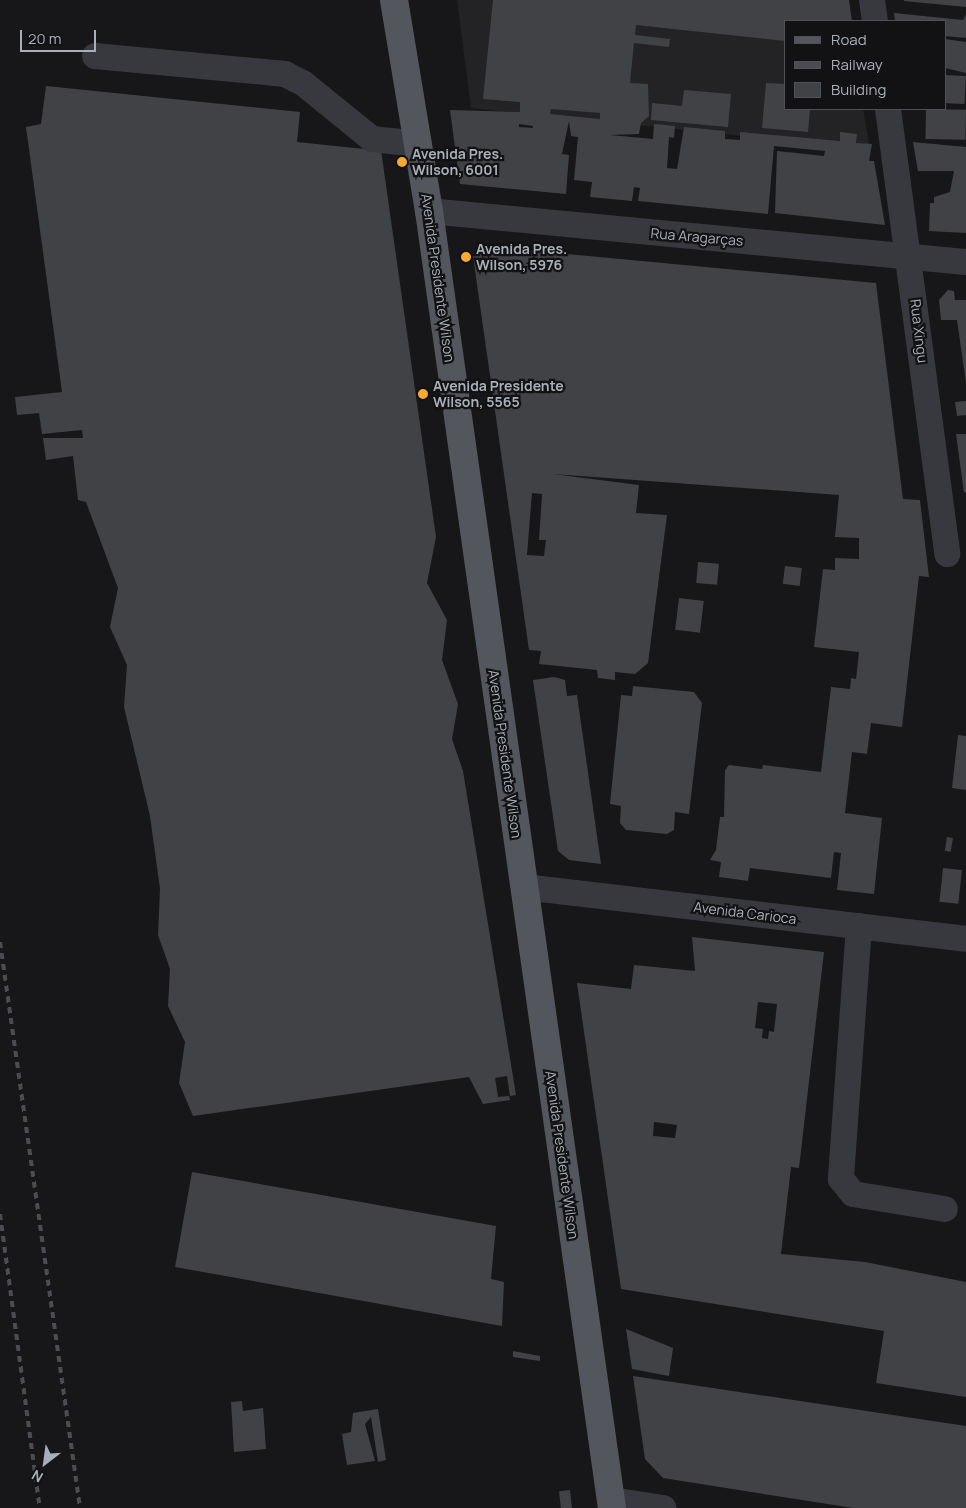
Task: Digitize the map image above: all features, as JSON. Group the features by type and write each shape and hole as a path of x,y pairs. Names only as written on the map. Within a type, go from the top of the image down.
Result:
{"main road":[{"name":"Avenida Presidente Wilson","path":"394,0 429,211 611,1504"}],"street":[{"path":"872,0 875,20"},
{"path":"95,56 285,74 303,84 372,139 419,144"},
{"name":"Rua Xingu","path":"888,110 947,554"},
{"name":"Rua Aragarças","path":"429,211 966,262"},
{"name":"Avenida Carioca","path":"524,887 966,939"},
{"path":"859,926 841,1179 853,1194 945,1209"},
{"path":"611,1504 663,1508"}],"shaded area":[{"path":"457,0 846,0 850,20 784,20 784,110 863,110 870,149 471,108"}],"building":[{"path":"493,0 849,0 852,20 784,20 784,41 636,25 635,35 670,39 669,47 634,43 630,83 648,84 649,116 641,123 639,134 610,135 653,139 654,124 675,126 674,138 669,137 667,168 677,169 684,127 725,131 725,139 740,140 740,132 840,141 840,132 857,134 856,143 872,144 869,161 874,161 885,225 775,213 777,151 824,156 825,151 774,146 768,214 638,201 640,188 634,187 632,201 590,197 592,182 574,180 578,137 571,136 569,121 562,154 569,155 566,194 460,184 450,110 520,112 520,102 483,99","holes":["551,109 600,113 600,119 550,114","519,124 533,126 533,128 519,127"]},
{"path":"966,0 966,7 904,1"},
{"path":"894,13 963,20 966,14 966,38 946,36 946,20 895,20"},
{"path":"946,39 966,42 966,73 946,68"},
{"path":"946,75 966,76 965,104 946,103"},
{"path":"766,83 784,84 784,110 810,110 808,132 762,128"},
{"path":"46,86 300,112 297,142 364,149 380,143 436,537 427,583 447,620 442,660 458,704 452,739 463,771 516,1095 510,1096 507,1076 495,1078 498,1097 509,1096 510,1100 483,1104 469,1077 193,1116 179,1083 185,1042 168,1006 170,969 158,935 160,889 150,816 124,707 127,665 110,627 118,588 86,502 78,500 73,456 46,460 43,438 83,438 82,430 42,434 39,413 17,415 15,397 62,392 26,127 41,124"},
{"path":"684,90 731,94 728,127 651,120 652,103 682,106"},
{"path":"926,110 966,110 965,140 925,139"},
{"path":"913,142 966,147 966,233 929,231 930,203 934,203 934,197 950,192 954,171 918,171"},
{"path":"482,246 876,283 903,499 920,500 929,577 919,576 902,727 871,723 867,754 852,752 845,813 882,818 874,894 837,890 841,853 834,852 831,878 750,868 748,881 719,877 721,862 710,860 716,850 720,817 724,817 725,770 729,765 762,769 763,765 821,772 831,687 850,689 851,678 856,679 859,652 814,647 823,569 835,570 835,558 859,559 859,538 835,537 839,495 553,474 639,485 636,513 667,515 648,663 635,674 615,672 615,680 598,678 597,670 539,664 541,651 529,650 473,256","holes":["532,493 542,494 539,540 546,540 544,556 527,555"]},
{"path":"948,290 954,291 955,300 966,300 966,383 957,320 941,320 939,300"},
{"path":"966,401 966,415 957,416 955,402"},
{"path":"956,434 966,434 966,492 964,493"},
{"path":"698,562 719,564 717,585 696,583"},
{"path":"785,566 802,568 800,586 783,584"},
{"path":"679,598 704,601 700,633 675,630"},
{"path":"554,677 565,680 567,696 577,695 601,864 569,860 558,851 533,680"},
{"path":"633,686 694,692 702,703 689,814 675,812 674,830 667,834 626,830 620,823 621,806 610,804 621,695 632,696"},
{"path":"958,735 966,736 966,790 952,788"},
{"path":"947,837 953,838 951,852 945,851"},
{"path":"943,868 962,870 958,904 939,902"},
{"path":"692,937 824,952 799,1168 791,1167 781,1254 865,1262 966,1282 966,1397 876,1383 884,1331 621,1289 577,983 631,989 634,965 695,971","holes":["758,1002 777,1004 774,1032 769,1031 768,1039 762,1038 763,1029 755,1028","654,1122 677,1125 675,1138 653,1136"]},
{"path":"192,1172 496,1226 491,1279 504,1282 502,1326 175,1267"},
{"path":"626,1329 673,1348 669,1376 632,1369"},
{"path":"513,1351 540,1356 540,1361 513,1357"},
{"path":"633,1376 966,1426 966,1508 853,1508 663,1478 645,1459"},
{"path":"242,1401 243,1411 263,1408 266,1449 234,1452 231,1402"},
{"path":"378,1409 386,1460 378,1462 371,1417 365,1424 375,1461 347,1465 342,1434 351,1432 353,1413"},
{"path":"570,1490 572,1508 561,1508 559,1491"}],"railway":[{"path":"0,942 80,1508"},
{"path":"0,1214 40,1508"}],"place":[{"name":"Avenida Pres. Wilson, 6001","path":"402,162"},
{"name":"Avenida Pres. Wilson, 5976","path":"466,257"},
{"name":"Avenida Presidente Wilson, 5565","path":"423,394"}]}
